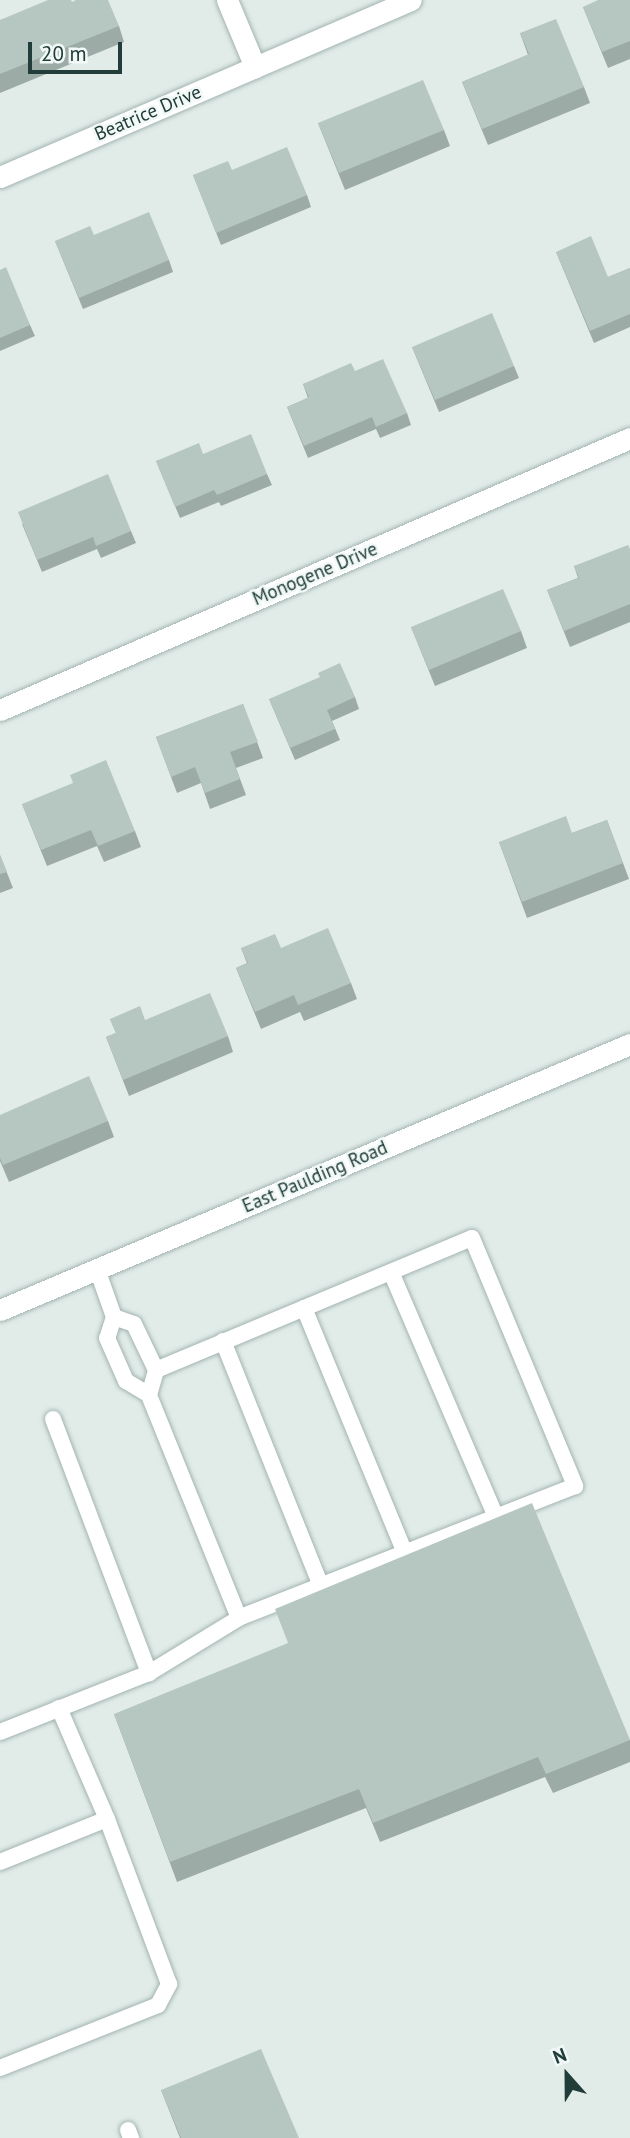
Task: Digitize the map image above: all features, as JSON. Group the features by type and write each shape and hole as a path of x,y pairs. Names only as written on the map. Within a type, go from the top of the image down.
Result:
{"street":[{"path":"227,0 255,67"},
{"name":"Beatrice Drive","path":"0,177 411,0"},
{"name":"Monogene Drive","path":"0,710 630,438"},
{"name":"East Paulding Road","path":"0,1310 630,1044"}],"lane":[{"path":"0,1732 149,1673 239,1618 575,1486 472,1238 156,1370"},
{"path":"97,1269 114,1317 107,1338 126,1381 149,1395 239,1618"},
{"path":"391,1272 496,1517"},
{"path":"304,1308 405,1553"},
{"path":"114,1317 134,1324 156,1370 149,1395"},
{"path":"223,1341 321,1586"},
{"path":"52,1419 149,1673"},
{"path":"0,2068 158,2005 169,1984 107,1819 59,1708"},
{"path":"0,1863 107,1819"}],"building":[{"path":"48,0 108,0 119,26 0,74 0,20"},
{"path":"598,0 630,0 630,41 602,52 583,7"},
{"path":"556,19 584,87 482,129 462,82 529,54 520,33"},
{"path":"423,80 444,130 339,173 318,123"},
{"path":"287,147 307,195 216,233 193,175 228,161 232,170"},
{"path":"149,212 169,260 79,298 55,241 90,226 94,235"},
{"path":"591,236 608,277 630,268 630,314 590,331 556,252"},
{"path":"6,267 30,325 0,338 0,270"},
{"path":"492,313 514,366 435,400 412,347"},
{"path":"383,359 407,413 376,427 372,417 304,446 287,407 309,397 303,384 351,363 355,371"},
{"path":"251,434 267,474 217,495 214,490 175,507 156,461 199,443 203,454"},
{"path":"108,474 131,531 96,546 93,537 37,560 18,512"},
{"path":"628,545 630,604 564,631 547,590 579,578 574,566"},
{"path":"503,589 521,631 429,670 411,627"},
{"path":"340,663 355,697 327,710 335,729 290,748 269,699 320,677 318,673"},
{"path":"243,704 258,742 230,752 240,779 205,793 195,767 171,777 156,737"},
{"path":"106,760 135,831 98,846 91,830 41,850 22,804 73,783 70,775"},
{"path":"566,816 572,833 607,820 623,863 522,902 499,842"},
{"path":"0,855 7,872 0,874"},
{"path":"328,928 351,983 298,1005 294,995 255,1012 236,968 248,963 241,948 275,934 281,948"},
{"path":"210,993 228,1036 123,1080 106,1037 116,1033 110,1019 140,1006 145,1020"},
{"path":"89,1076 108,1121 3,1165 0,1158 0,1115"},
{"path":"532,1503 630,1740 546,1774 538,1757 373,1823 359,1789 170,1862 114,1714 288,1643 275,1609"},
{"path":"261,2049 299,2138 181,2138 161,2090"}]}
